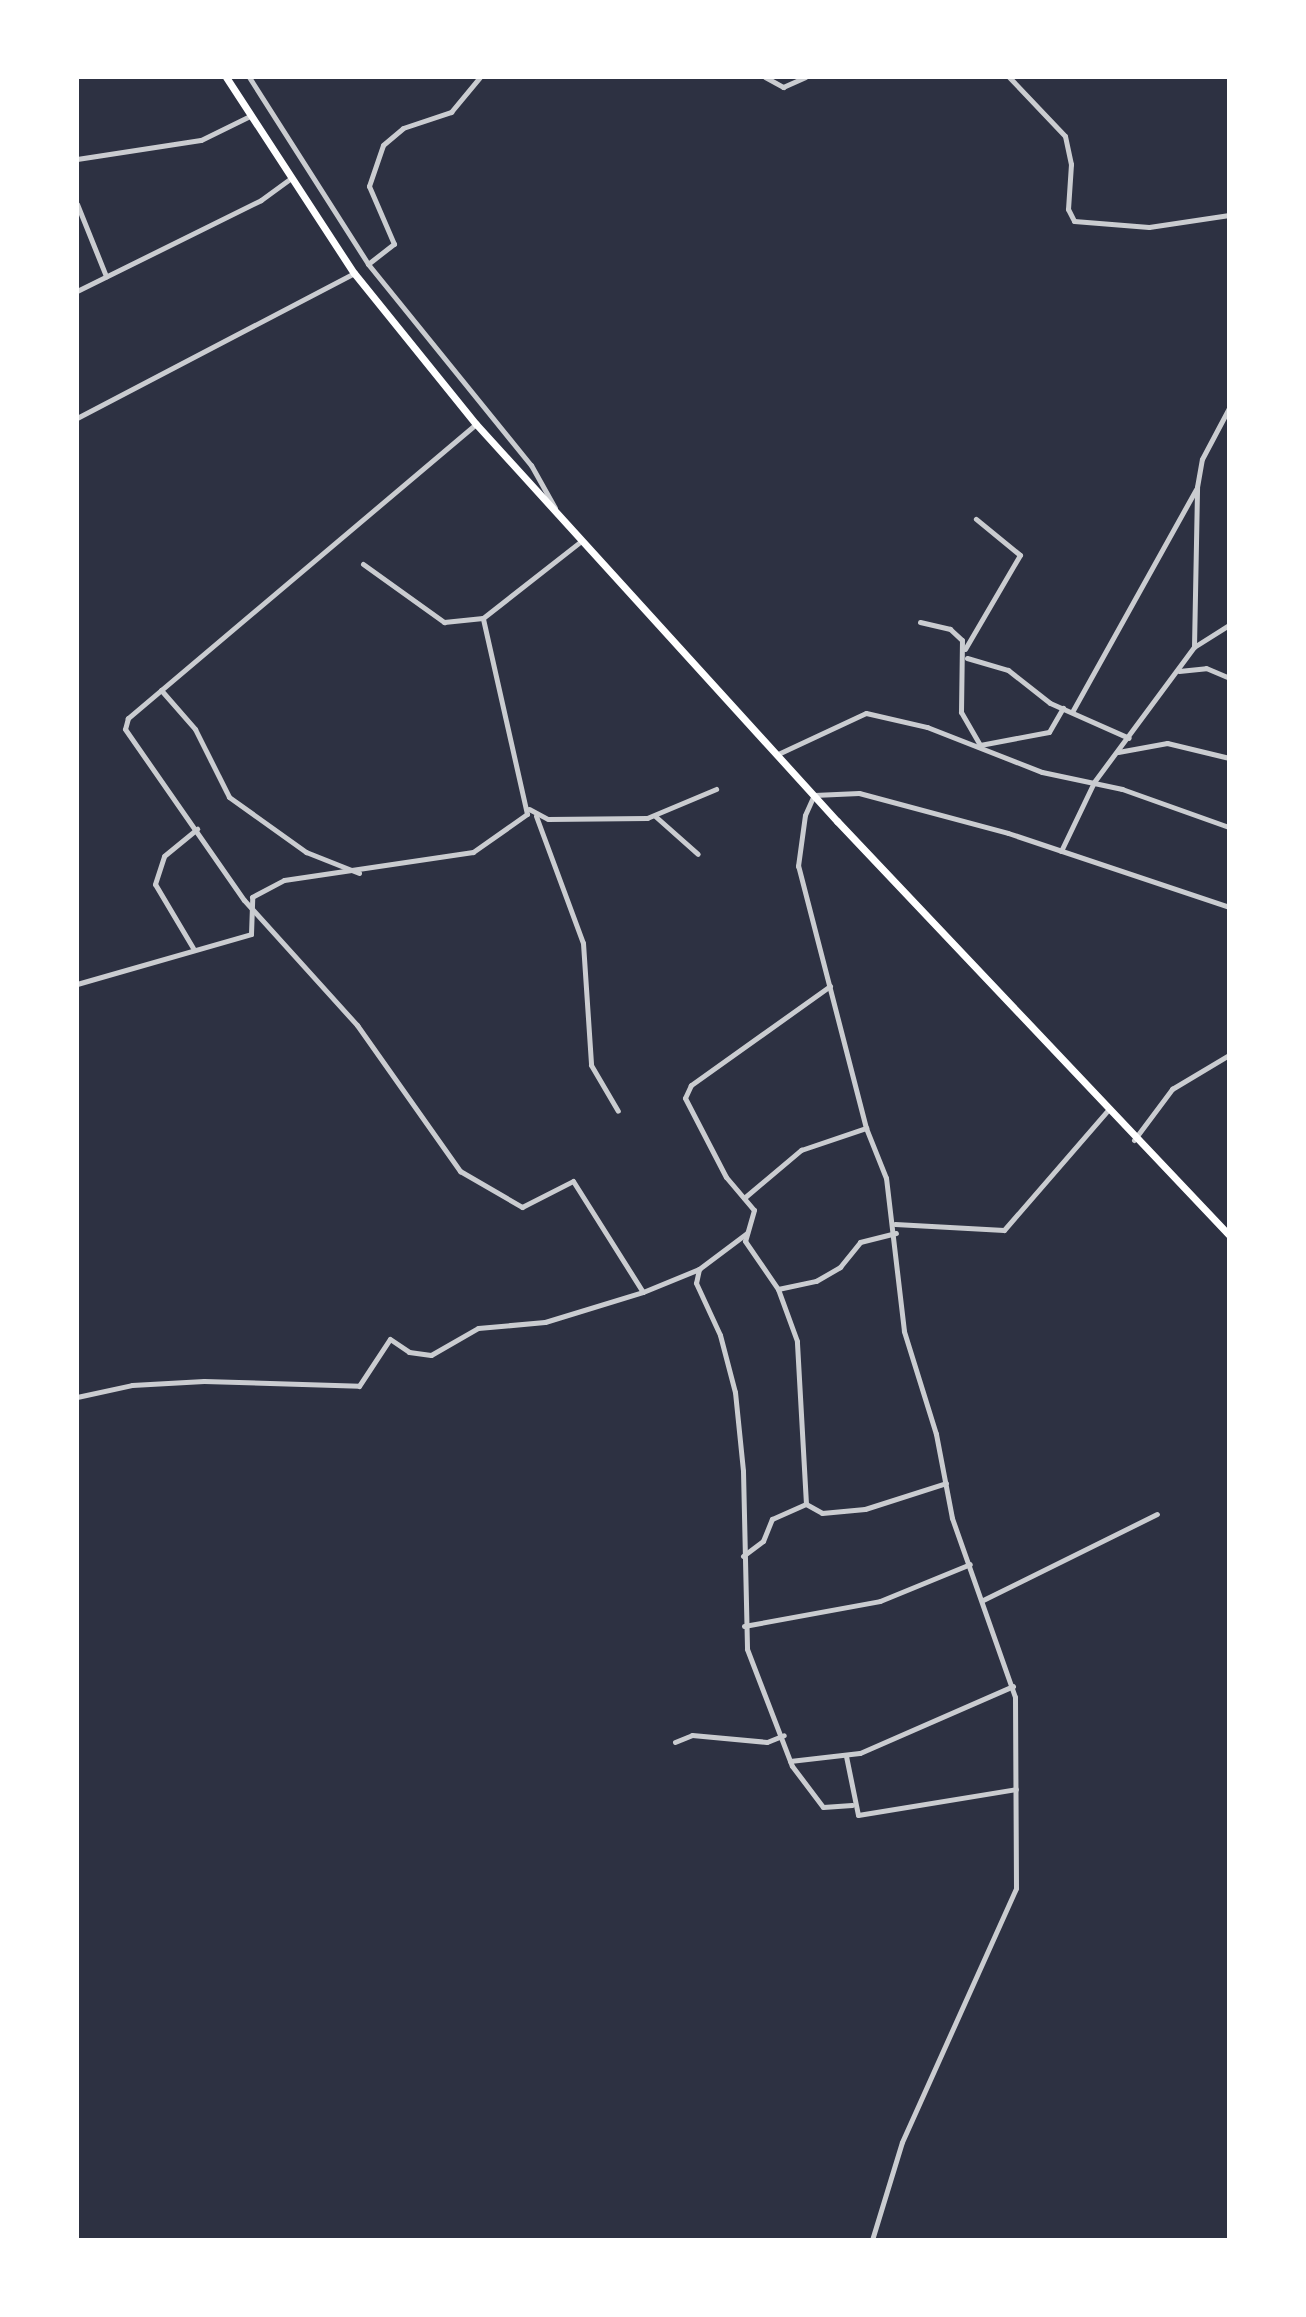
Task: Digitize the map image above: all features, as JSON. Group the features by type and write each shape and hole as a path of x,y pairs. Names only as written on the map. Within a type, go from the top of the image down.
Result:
{"main road":[{"path":"226,77 354,273 476,424 555,508 580,542 1134,1140 1229,1235"}],"street":[{"path":"249,77 368,264 531,464 555,508"},
{"path":"368,264 394,244 370,194 383,145 403,128 451,112 480,77"},
{"path":"765,77 783,87 805,77"},
{"path":"1009,77 1065,136 1068,209 1074,221 1149,227 1229,215"},
{"path":"77,159 201,140 250,116"},
{"path":"77,291 261,200 290,178"},
{"path":"77,204 106,276"},
{"path":"77,418 354,273"},
{"path":"1194,647 1197,487 1202,459 1229,408"},
{"path":"476,424 128,718 125,729 251,908 357,1025 460,1171 522,1207 573,1181 643,1292"},
{"path":"1072,712 1197,487"},
{"path":"965,649 1020,555 976,519"},
{"path":"363,564 444,622 483,618 580,542"},
{"path":"483,618 500,714 529,809 536,816 583,943 591,1065 618,1111"},
{"path":"920,622 950,629 965,649 967,658 961,712 980,745"},
{"path":"1061,851 1094,782 1180,671 1194,647 1229,625"},
{"path":"967,658 1008,670 1063,708 1129,738"},
{"path":"1180,671 1206,668 1229,678"},
{"path":"161,690 195,729 229,797 306,852 359,873"},
{"path":"980,745 1049,732 1063,708"},
{"path":"778,754 856,713 980,745 1042,772 1094,782 1229,827"},
{"path":"1118,752 1167,743 1229,758"},
{"path":"536,816 655,816 716,789"},
{"path":"872,2240 902,2142 1016,1888 1013,1686 970,1564 904,1331 897,1233 883,1167 866,1128 798,866 799,836 814,795 859,793 1061,851 1229,907"},
{"path":"77,984 144,970 193,948 253,932 251,908 254,894 284,880 359,873 473,852 529,809"},
{"path":"655,816 698,854"},
{"path":"193,948 155,884 164,856 197,829"},
{"path":"806,1504 797,1341 778,1289 748,1250 747,1233 754,1210 726,1177 686,1092 830,986"},
{"path":"1134,1140 1172,1089 1229,1055"},
{"path":"895,1224 1004,1230 1108,1110"},
{"path":"744,1198 801,1150 866,1128"},
{"path":"1229,1142 1229,1151"},
{"path":"77,1396 132,1385 204,1381 359,1386 390,1339 409,1352 430,1355 478,1328 545,1322 643,1292 699,1269 747,1233"},
{"path":"778,1289 816,1281 840,1267 860,1242 897,1233"},
{"path":"699,1269 697,1289 723,1344 735,1392 744,1626 751,1660 784,1735 790,1761 823,1807 852,1805"},
{"path":"806,1504 822,1513 865,1509 946,1483"},
{"path":"743,1556 763,1541 772,1519 806,1504"},
{"path":"983,1600 1157,1514"},
{"path":"744,1626 880,1601 970,1564"},
{"path":"790,1761 846,1756 1013,1686"},
{"path":"675,1742 692,1735 767,1742 784,1735"},
{"path":"846,1756 852,1805 858,1815 1016,1788"}]}
